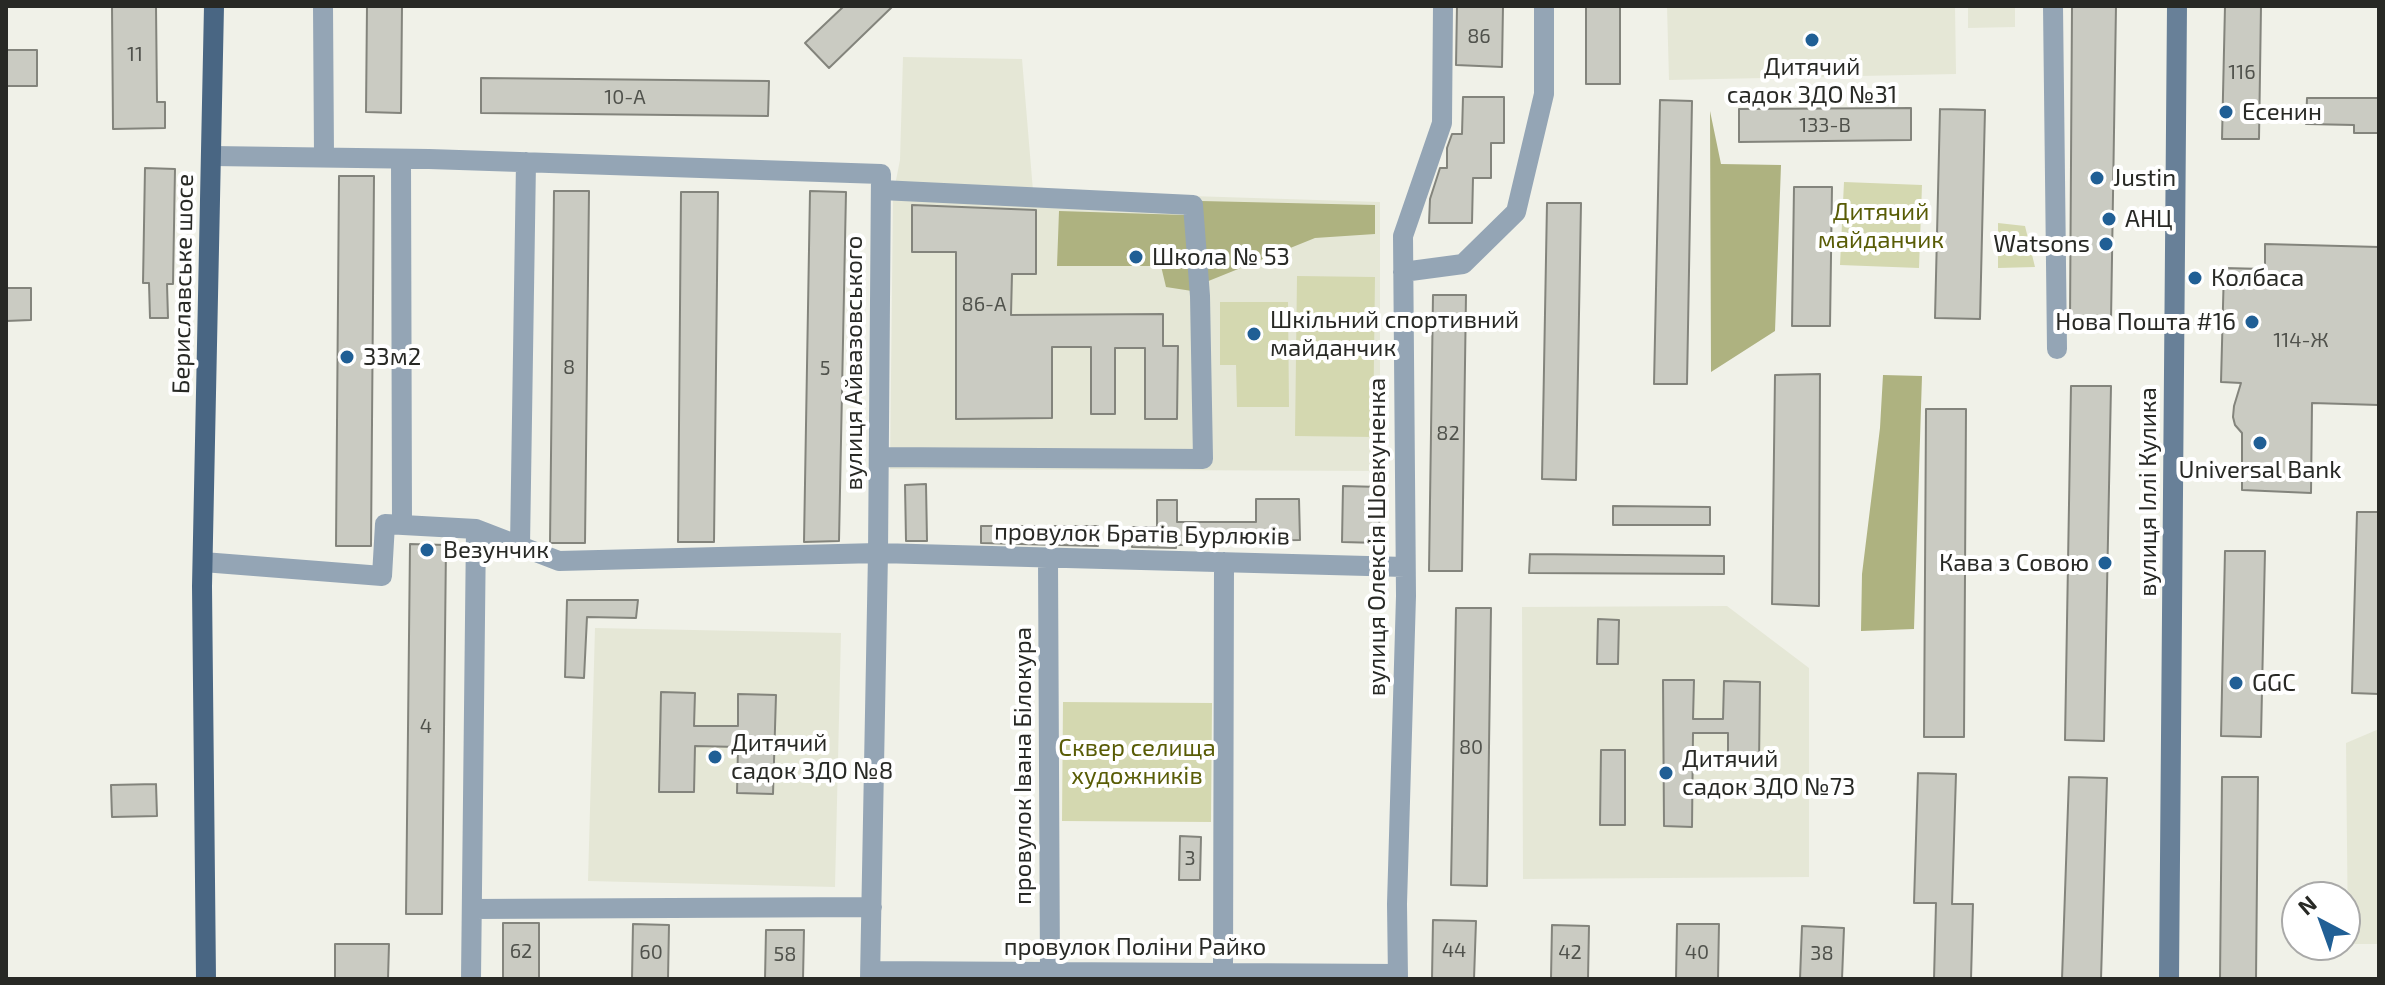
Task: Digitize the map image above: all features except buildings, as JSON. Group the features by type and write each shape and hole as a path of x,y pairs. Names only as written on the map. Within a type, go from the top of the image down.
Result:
{"main road":[{"name":"Бериславське шосе","path":"206,979 203,562 214,6"}],"street":[{"path":"323,6 324,156"},
{"name":"вулиця Олексія Шовкуненка","path":"1398,977 1405,567 1403,236 1442,123 1443,6"},
{"path":"1403,272 1463,264 1516,212 1544,94 1544,6"},
{"path":"2053,6 2057,349"},
{"name":"вулиця Іллі Кулика","path":"2169,979 2177,6"},
{"path":"212,156 526,162 881,182 1193,205 1200,296 1203,459 880,457"},
{"path":"401,159 402,525"},
{"path":"520,546 526,162"},
{"name":"вулиця Айвазовського","path":"870,975 880,457 881,182"},
{"path":"203,562 382,576 385,524 476,529 559,561 878,553"},
{"path":"471,979 476,529"},
{"name":"провулок Братів Бурлюків","path":"878,553 1405,567"},
{"name":"провулок Івана Білокура","path":"1048,559 1050,974"},
{"path":"1223,974 1224,562"},
{"path":"472,909 872,907"},
{"name":"провулок Поліни Райко","path":"870,975 1398,977"}],"shaded area":[{"name":"Дитячий садок ЗДО №31","path":"1667,6 1955,6 1956,74 1669,80"},
{"path":"1968,6 2015,6 2015,27 1968,28"},
{"name":"Школа № 53","path":"903,57 1022,59 1033,191 1380,202 1380,471 890,469 893,195 900,160"},
{"name":"Дитячий садок ЗДО №73","path":"1727,606 1809,668 1809,877 1523,879 1522,607"},
{"name":"Дитячий садок ЗДО №8","path":"595,628 841,633 835,887 588,881"},
{"path":"2379,729 2379,944 2361,944 2361,881 2347,881 2346,743"}],"green space":[{"path":"1710,111 1721,164 1781,165 1775,331 1711,372"},
{"name":"Дитячий майданчик","path":"1844,182 1922,185 1919,268 1840,265"},
{"path":"1201,201 1375,205 1375,234 1315,238 1206,282"},
{"path":"1059,211 1185,215 1192,291 1166,287 1161,266 1057,266"},
{"path":"1998,223 2025,226 2035,267 1998,268"},
{"path":"1297,276 1375,277 1373,437 1295,436"},
{"name":"Шкільний спортивний майданчик","path":"1220,302 1288,302 1289,407 1237,407 1236,365 1220,365"},
{"path":"1883,375 1922,376 1914,629 1861,631 1862,574 1880,428"},
{"name":"Сквер селища художників","path":"1063,702 1212,703 1211,822 1062,821"}],"place":[{"name":"Дитячий садок ЗДО №31","path":"1812,40"},
{"name":"Есенин","path":"2226,112"},
{"name":"Justin","path":"2097,178"},
{"name":"АНЦ","path":"2109,219"},
{"name":"Watsons","path":"2106,244"},
{"name":"Школа № 53","path":"1136,257"},
{"name":"Колбаса","path":"2195,278"},
{"name":"Нова Пошта #16","path":"2252,322"},
{"name":"Шкільний спортивний майданчик","path":"1254,334"},
{"name":"33м2","path":"347,357"},
{"name":"Universal Bank","path":"2260,443"},
{"name":"Везунчик","path":"427,550"},
{"name":"Кава з Совою","path":"2105,563"},
{"name":"GGC","path":"2236,683"},
{"name":"Дитячий садок ЗДО №8","path":"715,757"},
{"name":"Дитячий садок ЗДО №73","path":"1666,773"}]}
